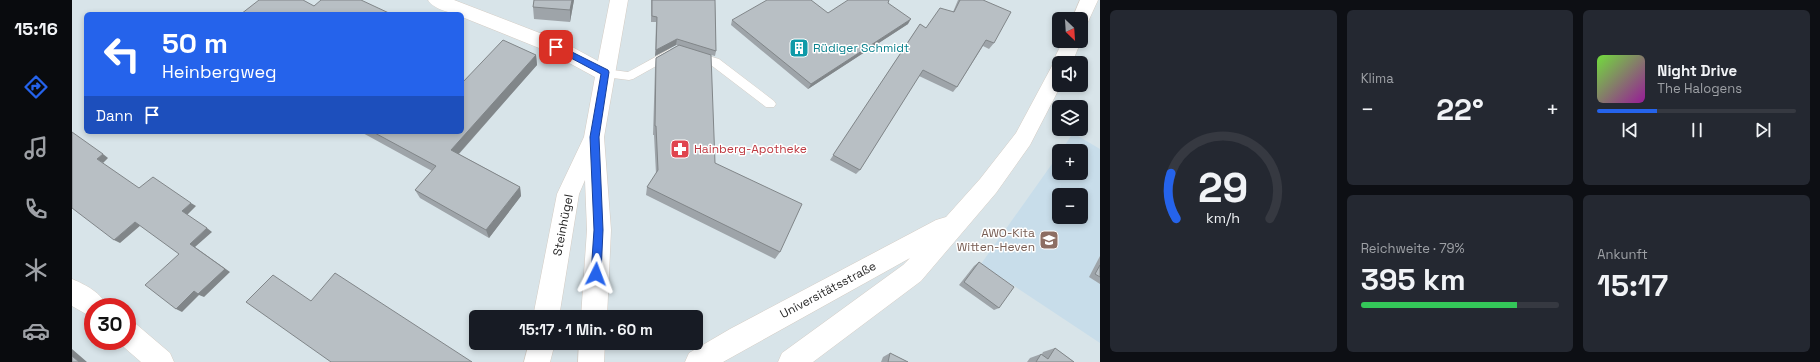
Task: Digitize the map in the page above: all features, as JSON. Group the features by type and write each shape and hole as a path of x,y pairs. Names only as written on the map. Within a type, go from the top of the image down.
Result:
{"street":[{"path":"437,0 556,47 605,72"},
{"name":"Steinhügel","path":"594,310 598,230 594,137 605,72 620,0"},
{"path":"1084,12 1090,0"},
{"name":"Universitätsstraße","path":"791,362 912,273 988,186 1023,139 1052,83"},
{"name":"Steinhügel","path":"547,310 568,194 594,137"},
{"name":"Universitätsstraße","path":"698,362 739,338 959,219"},
{"path":"72,291 84,300"},
{"path":"136,341 161,362"},
{"path":"537,362 540,350"},
{"path":"591,362 592,350"}],"lane":[{"path":"605,72 629,76 676,50 715,62 770,104"}],"shaded area":[{"name":"AWO-Kita Witten-Heven","path":"1071,136 1078,136 1100,149 1100,343 981,264 1052,164 1052,180 1088,180 1088,144 1066,144"}],"building":[{"path":"259,0 303,0 314,6 321,0 361,0 387,12 244,12"},
{"path":"534,0 572,0 570,10 533,7"},
{"path":"652,0 715,0 716,51 677,39 656,50 657,17 652,16"},
{"path":"767,0 811,0 828,13 848,0 889,0 888,3 911,19 811,84 732,20"},
{"path":"960,0 983,0 1011,12 994,43 986,40 957,87 923,70 860,170 833,155 920,24 926,28 940,8 954,12"},
{"path":"503,40 536,55 451,150 520,187 486,230 415,190 436,166 377,134 464,134 464,81"},
{"path":"679,45 711,55 715,163 802,204 780,252 647,187 658,170 655,126 656,58"},
{"path":"72,132 103,154 97,159 139,188 153,177 191,203 182,211 207,228 190,244 225,269 198,294 194,291 176,309 145,285 179,254 135,222 114,240 72,208"},
{"path":"979,262 1014,287 999,308 964,282"},
{"path":"1100,265 1100,277 1095,274"},
{"path":"335,273 472,362 331,362 246,302 273,275 311,301"},
{"path":"1055,348 1074,362 1036,362 1041,354 1048,359"},
{"path":"890,353 908,362 888,362"},
{"path":"72,356 79,362 72,362"}],"place":[{"name":"Rüdiger Schmidt","path":"799,48"},
{"name":"Hainberg-Apotheke","path":"680,149"},
{"name":"AWO-Kita Witten-Heven","path":"1049,240"}],"route":[{"path":"556,47 605,72 594,137 598,230 596,274"}]}
